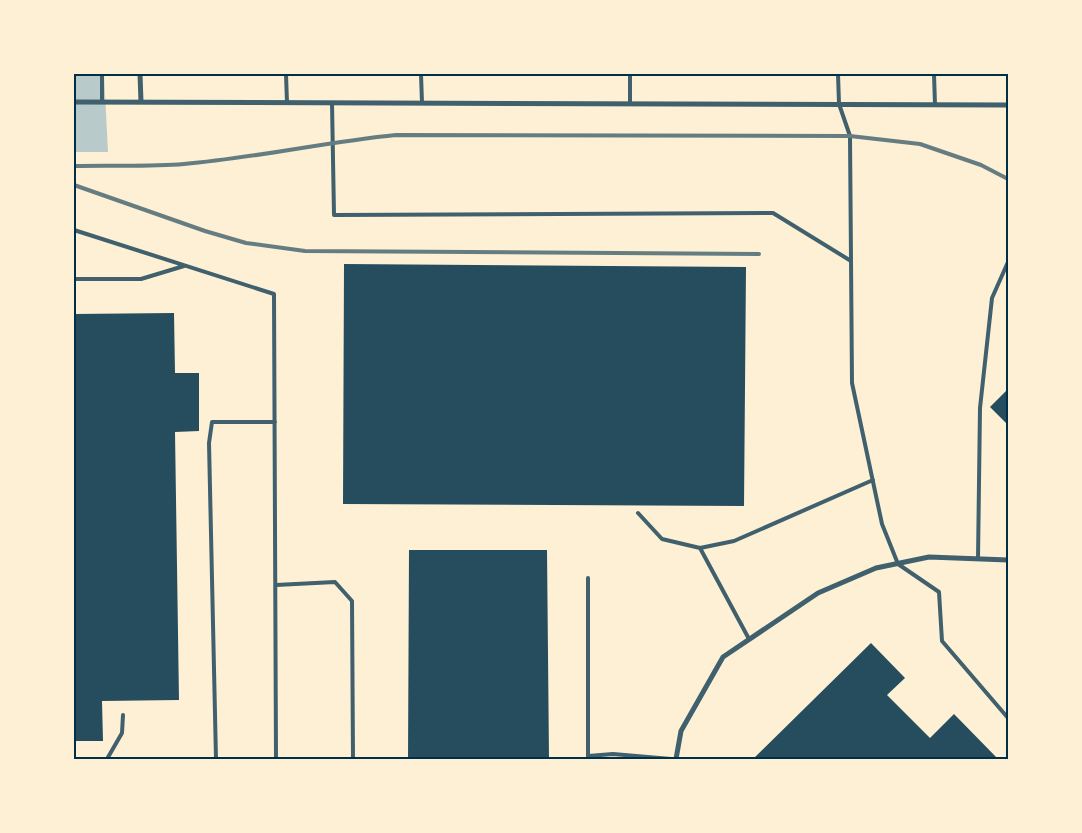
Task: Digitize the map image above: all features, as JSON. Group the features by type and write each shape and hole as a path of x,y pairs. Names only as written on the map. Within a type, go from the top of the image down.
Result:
{"street":[{"path":"140,74 141,102"},
{"path":"74,102 1008,105"},
{"path":"676,759 680,731 723,657 818,593 876,568 928,557 1008,560"}],"lane":[{"path":"102,74 102,102"},
{"path":"286,74 286,103"},
{"path":"421,74 422,103"},
{"path":"630,74 630,104"},
{"path":"838,74 839,104 850,136 852,383 882,524 898,564 939,592 942,641 1008,718"},
{"path":"934,74 935,104"},
{"path":"332,103 334,215 772,213 851,261"},
{"path":"74,230 274,294 276,759"},
{"path":"978,559 980,408 992,298 1008,262"},
{"path":"74,279 141,279 184,266"},
{"path":"216,759 209,444 212,422 275,422"},
{"path":"638,513 662,539 700,548 734,541 873,480"},
{"path":"700,548 749,639"},
{"path":"588,578 588,758 613,754 671,759"},
{"path":"276,585 335,582 352,601 353,759"},
{"path":"107,759 122,733 123,715"}],"shaded area":[{"path":"74,74 104,74 108,152 74,152"}],"building":[{"path":"344,264 746,267 744,506 343,504"},
{"path":"174,313 175,373 199,373 199,431 175,432 179,700 102,701 103,741 74,741 74,314"},
{"path":"1008,389 1008,425 990,407"},
{"path":"409,550 547,550 549,759 408,759"},
{"path":"871,643 905,678 887,695 930,738 954,714 998,759 753,759"}],"railway":[{"path":"74,166 184,164 396,135 850,136 920,144 981,165 1008,179"},
{"path":"74,185 205,231 246,243 305,251 759,254"}]}
